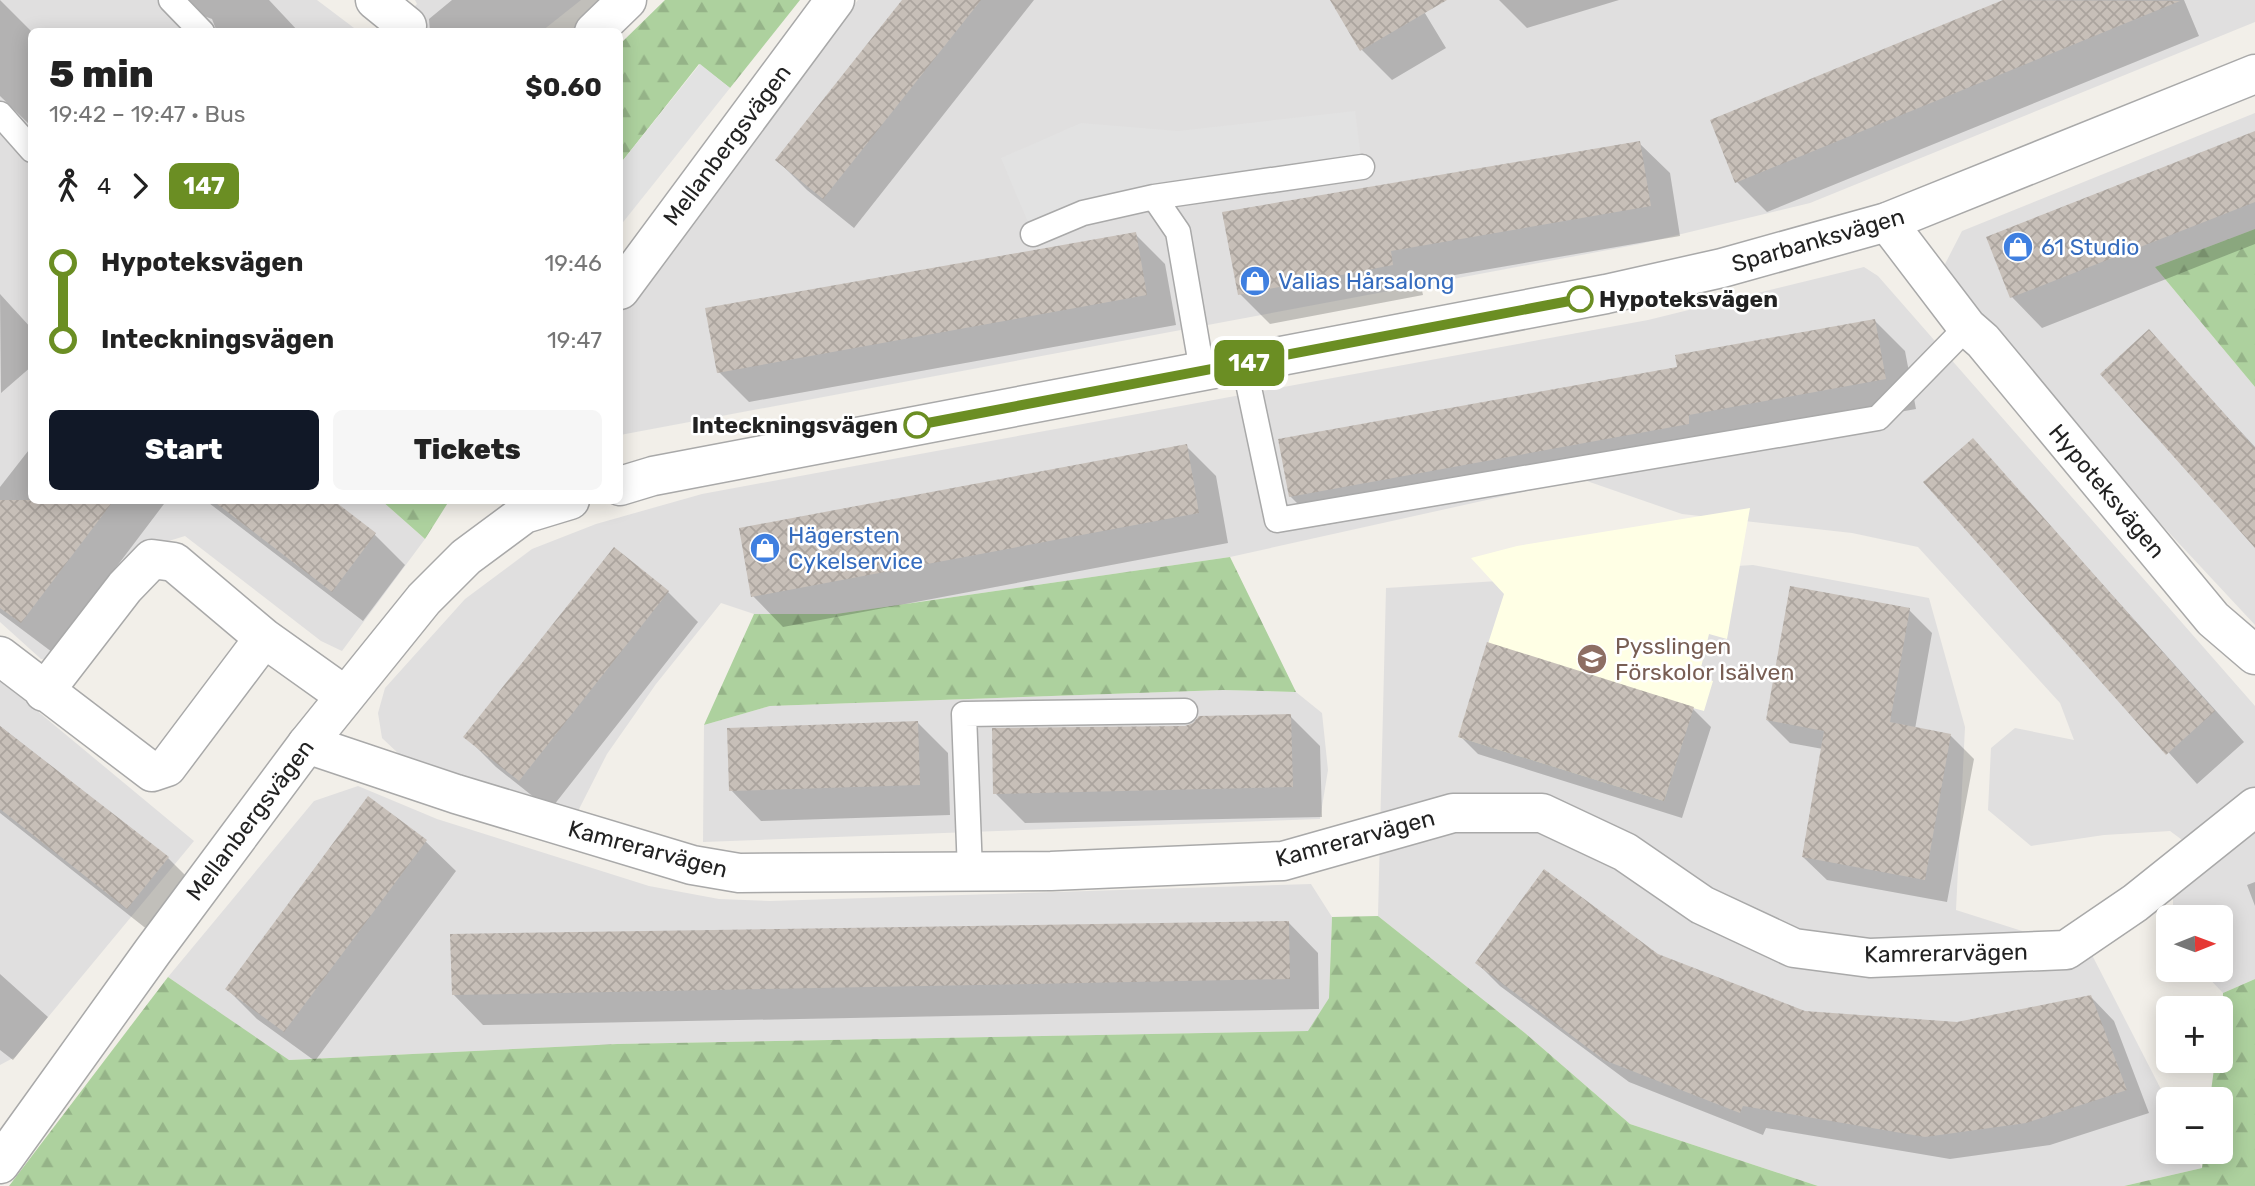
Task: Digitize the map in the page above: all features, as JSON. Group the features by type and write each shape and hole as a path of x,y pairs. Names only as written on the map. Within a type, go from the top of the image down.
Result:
{"street":[{"path":"375,0 407,26"},
{"path":"598,28 627,0"},
{"name":"Mellanbergsvägen","path":"623,286 835,0"},
{"name":"Sparbanksvägen","path":"623,485 653,476 1244,364 1722,268 1887,222 2255,74"},
{"name":"Hypoteksvägen","path":"1887,222 1966,327 1983,341 2213,619 2255,655"},
{"path":"526,507 545,504"},
{"name":"Mellanbergsvägen","path":"0,1164 153,951 344,695 424,599 466,557 526,507"},
{"path":"44,692 125,587 152,559 174,562 264,638 344,695"},
{"path":"0,656 152,772 167,767 264,638"},
{"name":"Kamrerarvägen","path":"307,744 456,794 692,865 739,873 970,872 1283,861 1453,813 1542,813 1625,852 1702,905 1794,948 1870,958 2066,950 2135,903 2255,807"}],"lane":[{"path":"171,0 198,28"},
{"path":"0,114 28,146"},
{"path":"1033,234 1083,213 1154,197 1362,167"},
{"path":"1154,197 1178,232 1202,371"},
{"path":"1244,364 1277,520 1878,418 1966,327"},
{"path":"970,872 964,714 1185,711"}],"shaded area":[{"path":"0,0 317,0 354,28 28,28 28,504 385,504 425,539 342,651 321,641 185,536 146,548 66,662 41,659 0,622"},
{"path":"415,0 581,0 546,28 393,28 417,4"},
{"path":"858,0 2255,0 2255,22 1810,203 1640,244 623,434 623,286"},
{"path":"700,64 730,88 623,222 623,160"},
{"path":"1355,111 1362,167 1033,234 1001,158 1081,123 1178,131"},
{"path":"2255,113 2255,229 2155,267 2255,387 2255,625 1955,303 1944,266 1962,231"},
{"path":"1864,267 1878,276 2255,706 2255,979 2223,993 2212,982 2233,982 2233,905 2173,905 2173,898 2212,862 2170,831 2104,835 2031,846 1988,810 1991,748 2015,728 2074,740 2060,703 1918,547 1852,533 1682,514 1581,479 1230,557 836,614 754,614 721,603 656,684 607,754 576,815 400,755 382,738 378,713 385,688 465,599 532,549 596,524 702,494 1648,320"},
{"name":"Pysslingen Förskolor Isälven","path":"1750,508 1727,639 1709,634 1699,676 1713,681 1704,711 1693,708 1664,801 1458,737 1504,594 1471,558 1517,546"},
{"path":"1753,565 1929,598 1965,727 1956,910 2091,953 2160,1087 2156,1087 2156,1164 2200,1164 2202,1168 2124,1186 1818,1186 1630,1124 1525,1033 1378,916 1386,588"},
{"path":"0,680 194,841 15,1057 0,1065"},
{"path":"1223,690 1296,692 1322,713 1328,770 1320,819 703,842 704,725 770,706"},
{"path":"358,786 437,819 649,886 719,899 770,901 1311,884 1332,917 1329,998 1309,1031 617,1044 288,1060 168,977 314,801"}],"green space":[{"path":"665,0 800,0 730,88 699,64 623,160 623,41"},
{"path":"2255,229 2255,387 2155,267"},
{"path":"385,504 447,504 425,539"},
{"path":"1230,557 1296,692 1223,690 770,706 704,725 754,614 836,614"},
{"path":"1378,916 1525,1033 1630,1124 1818,1186 9,1186 168,977 289,1060 617,1044 1308,1031 1329,998 1332,917"},
{"path":"2255,979 2255,1186 2124,1186 2202,1168 2202,1164 2233,1164 2233,1087 2212,1087 2213,1073 2233,1073 2233,996 2223,996 2223,993"}],"building":[{"path":"902,0 981,0 823,199 775,160"},
{"path":"1330,0 1447,0 1360,51"},
{"path":"2003,0 2180,1 1735,183 1710,120"},
{"path":"2255,131 2255,202 2010,298 1986,237"},
{"path":"1640,141 1651,206 1391,251 1393,265 1238,295 1222,212"},
{"path":"1136,232 1147,295 717,373 705,308"},
{"path":"1875,319 1886,379 1689,415 1689,424 1289,497 1278,439 1677,367 1675,355"},
{"path":"2149,329 2255,448 2255,548 2100,374"},
{"path":"1973,438 2215,711 2166,755 1923,482"},
{"path":"1187,444 1199,513 751,597 739,528"},
{"path":"0,500 28,500 28,504 111,504 21,623 0,608"},
{"path":"217,504 338,504 376,533 332,592"},
{"path":"614,547 669,591 519,781 463,737"},
{"path":"1790,586 1910,608 1890,722 1951,734 1925,880 1802,857 1824,731 1766,720"},
{"path":"1487,642 1694,707 1664,801 1458,737"},
{"path":"1291,714 1293,787 993,794 992,728 1185,726 1193,723 1199,716"},
{"path":"918,721 920,785 729,791 727,728"},
{"path":"0,726 169,857 127,909 0,809"},
{"path":"368,796 427,840 284,1032 225,989"},
{"path":"1544,869 1658,954 1805,1011 1957,1022 2091,995 2127,1090 2026,1123 1925,1137 1743,1106 1740,1113 1604,1060 1475,963"},
{"path":"1289,921 1290,979 452,995 450,934"}],"bus line":[{"name":"147","path":"917,425 1580,299"}],"place":[{"name":"61 Studio","path":"2018,247"},
{"name":"Valias Hårsalong","path":"1255,281"},
{"name":"Hypoteksvägen","path":"1580,299"},
{"name":"Inteckningsvägen","path":"917,425"},
{"name":"Hägersten Cykelservice","path":"765,548"},
{"name":"Pysslingen Förskolor Isälven","path":"1592,659"}]}
